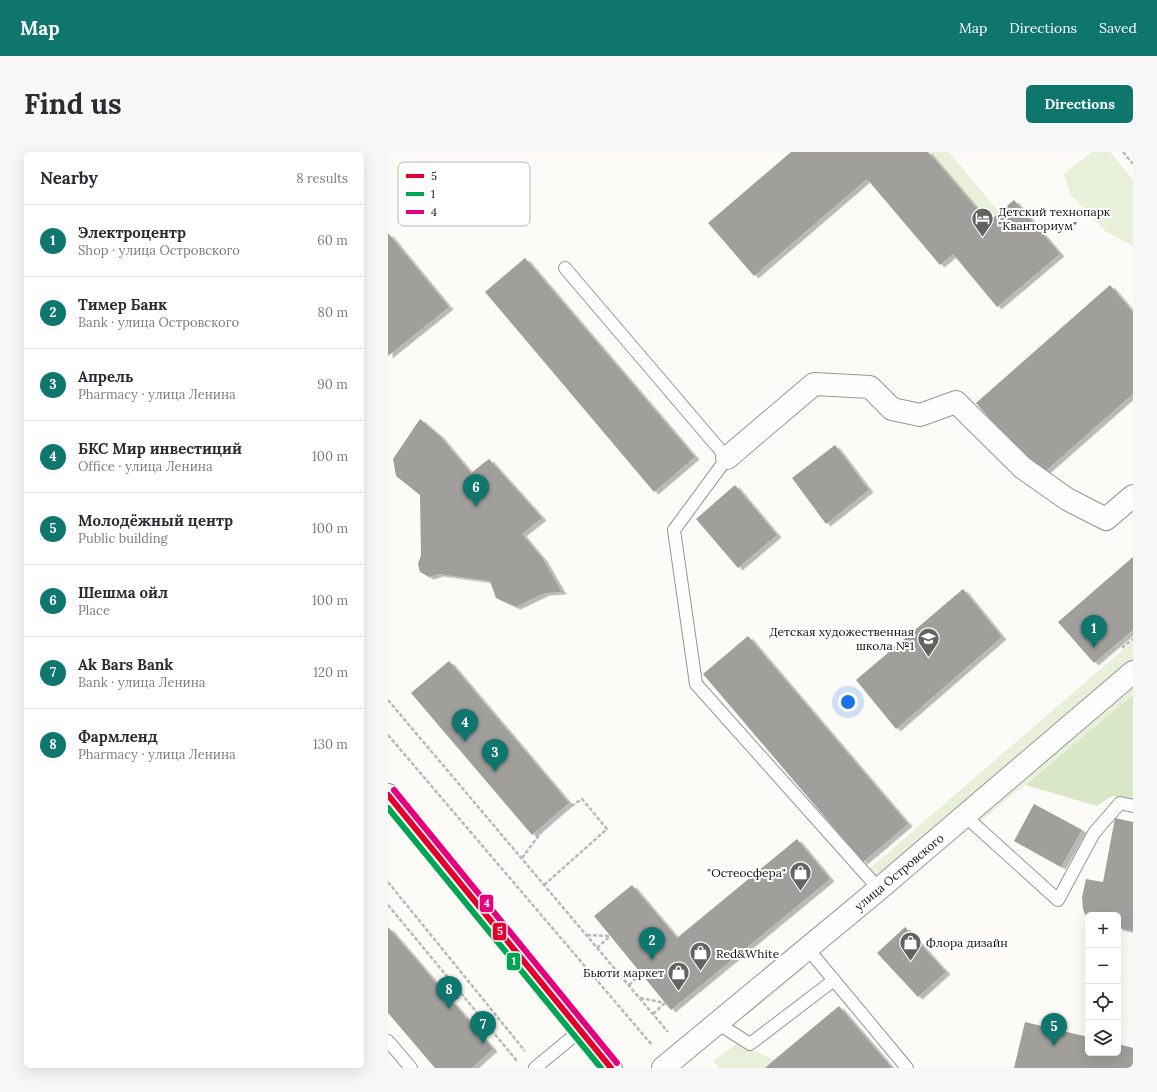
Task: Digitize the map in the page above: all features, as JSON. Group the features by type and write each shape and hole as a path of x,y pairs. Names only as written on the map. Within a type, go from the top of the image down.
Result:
{"main road":[{"path":"388,795 611,1068"}],"street":[{"path":"727,458 814,384 870,387 892,409 920,415 956,402 1023,468 1067,500 1106,519 1133,496"},
{"name":"улица Островского","path":"666,1066 808,949 1133,672"}],"lane":[{"path":"565,268 727,458 674,530 696,684 879,889"},
{"path":"965,816 1058,900 1094,833 1120,803 1133,806"},
{"path":"808,949 907,1068"},
{"path":"717,1023 750,1044 834,980"},
{"path":"536,1067 581,1030"},
{"path":"388,1041 411,1068"}],"path":[{"path":"1123,152 1133,164"},
{"path":"388,700 640,998 672,1038"},
{"path":"388,735 666,1066"},
{"path":"522,858 550,820 582,799 607,830 544,885"},
{"path":"388,882 536,1067"},
{"path":"388,905 518,1062"},
{"path":"586,935 610,936 597,948"},
{"path":"616,970 642,974 629,985"},
{"path":"640,998 666,1003 653,1014"}],"green space":[{"path":"928,152 949,152 999,212 988,222"},
{"path":"1092,152 1110,152 1133,180 1133,246 1105,231 1071,195 1064,174"},
{"path":"1133,641 1133,662 877,880 869,869"},
{"path":"1133,678 1133,695 975,826 965,816"},
{"path":"1133,695 1133,799 1112,796 1097,806 1025,785"},
{"path":"799,962 805,968 746,1016 741,1010"},
{"path":"738,1043 774,1060 765,1068 719,1068 713,1061"}],"building":[{"name":"Детский технопарк \"Кванториум\"","path":"791,152 928,152 988,222 1014,200 1060,254 997,307 953,254 940,265 867,179 754,276 708,223"},
{"path":"388,233 449,307 388,356"},
{"path":"525,258 695,457 654,492 485,292"},
{"path":"1110,285 1133,312 1133,394 1040,476 976,403"},
{"path":"420,419 440,436 471,473 489,459 542,518 522,534 543,559 562,592 545,593 516,607 496,598 490,581 439,574 429,577 420,572 418,564 421,555 420,495 396,476 393,459"},
{"path":"835,445 869,490 826,524 792,478"},
{"path":"735,485 777,535 738,568 696,519"},
{"path":"1133,557 1133,630 1094,663 1058,622"},
{"name":"Детская художественная школа №1","path":"963,589 1002,637 896,729 856,680"},
{"path":"748,636 908,824 863,862 703,674"},
{"path":"449,661 569,803 532,835 411,693"},
{"path":"1034,804 1082,830 1061,867 1014,841"},
{"path":"1115,818 1133,822 1133,931 1121,929 1121,912 1085,912 1085,914 1082,897 1086,879 1103,882"},
{"path":"797,839 830,879 671,1010 594,916 632,885 677,938"},
{"path":"388,927 493,1049 472,1068 435,1068 388,1013"},
{"path":"905,927 946,972 918,997 877,953"},
{"path":"839,1006 892,1068 765,1068 774,1060"},
{"path":"1025,1022 1085,1036 1085,1056 1121,1056 1121,1045 1133,1048 1133,1068 1014,1068"}],"transit line":[{"name":"4","path":"394,790 617,1063"},
{"name":"5","path":"388,795 611,1068"},
{"name":"1","path":"388,808 601,1068"}],"place":[{"name":"Детский технопарк \"Кванториум\"","path":"982,238"},
{"name":"Шешма ойл","path":"476,507"},
{"name":"Электроцентр","path":"1094,648"},
{"name":"Детская художественная школа №1","path":"929,658"},
{"name":"БКС Мир инвестиций","path":"465,742"},
{"name":"Апрель","path":"495,772"},
{"name":"\"Остеосфера\"","path":"801,892"},
{"name":"Тимер Банк","path":"652,960"},
{"name":"Флора дизайн","path":"911,962"},
{"name":"Red&White","path":"701,972"},
{"name":"Бьюти маркет","path":"679,992"},
{"name":"Фармленд","path":"449,1009"},
{"name":"Ak Bars Bank","path":"483,1044"},
{"name":"Молодёжный центр","path":"1054,1046"}]}
